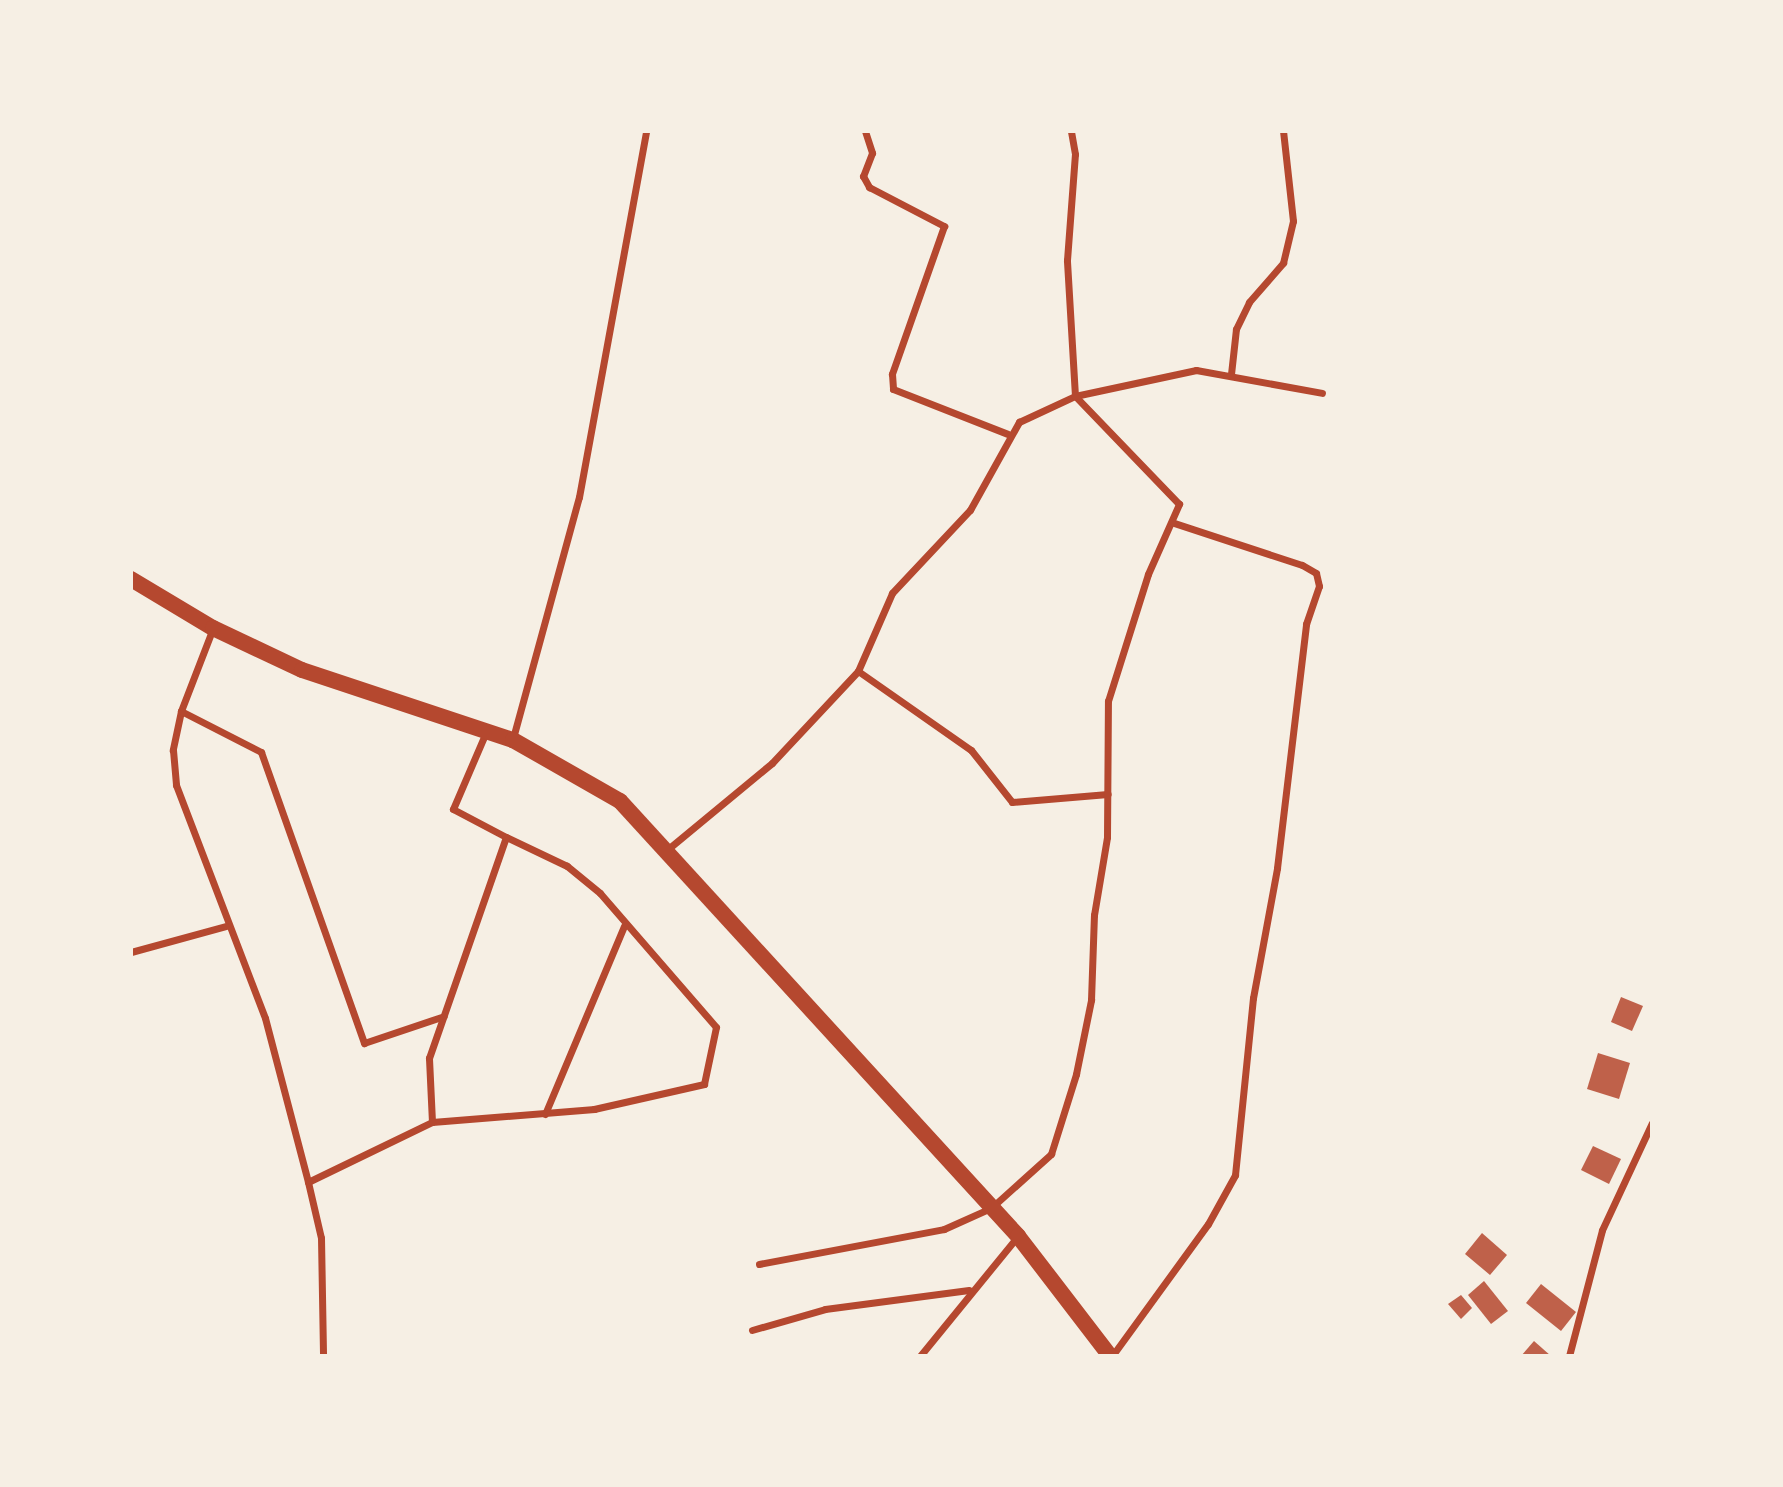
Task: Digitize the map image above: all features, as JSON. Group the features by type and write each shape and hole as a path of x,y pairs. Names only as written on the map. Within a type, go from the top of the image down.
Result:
{"main road":[{"path":"131,579 213,628 302,670 513,740 588,778 668,849 1018,1236 1111,1356"}],"street":[{"path":"513,740 579,497 646,131"},
{"path":"865,131 872,153 863,176 869,187 944,226 892,374 893,389 1009,434"},
{"path":"759,1264 944,1229 992,1208 1051,1154 1076,1074 1091,1000 1108,794 1108,702 1148,574 1174,523 1179,504 1166,487 1076,396 1067,272 1071,131"},
{"path":"1231,374 1236,329 1249,302 1283,263 1293,221 1283,131"},
{"path":"668,849 772,763 859,671 892,593 970,510 1009,434 1018,422 1076,396 1196,370 1231,374 1322,393"},
{"path":"1111,1356 1208,1224 1235,1175 1253,998 1277,868 1306,624 1319,586 1315,573 1301,565 1174,523"},
{"path":"213,628 181,711 173,750 176,785 226,926 265,1018 309,1182 321,1238 323,1356"},
{"path":"859,671 971,750 1012,802 1108,794"},
{"path":"181,711 261,752 364,1043 444,1016"},
{"path":"309,1182 432,1122 545,1114 704,1083 716,1027 624,926 600,893 567,866 453,810 487,731"},
{"path":"432,1122 429,1058 506,837"},
{"path":"131,952 226,926"},
{"path":"545,1114 624,926"},
{"path":"1569,1356 1602,1230 1652,1123"},
{"path":"920,1356 969,1290 1018,1236"},
{"path":"752,1330 825,1309 969,1290"}],"building":[{"path":"1621,997 1643,1006 1632,1031 1611,1022"},
{"path":"1598,1053 1630,1063 1619,1099 1587,1089"},
{"path":"1593,1146 1621,1159 1609,1184 1581,1170"},
{"path":"1482,1233 1507,1255 1490,1275 1465,1254"},
{"path":"1484,1281 1508,1311 1491,1324 1468,1295"},
{"path":"1541,1284 1576,1312 1561,1331 1526,1303"},
{"path":"1461,1295 1472,1308 1461,1319 1448,1304"},
{"path":"1534,1341 1551,1356 1521,1356"}]}
